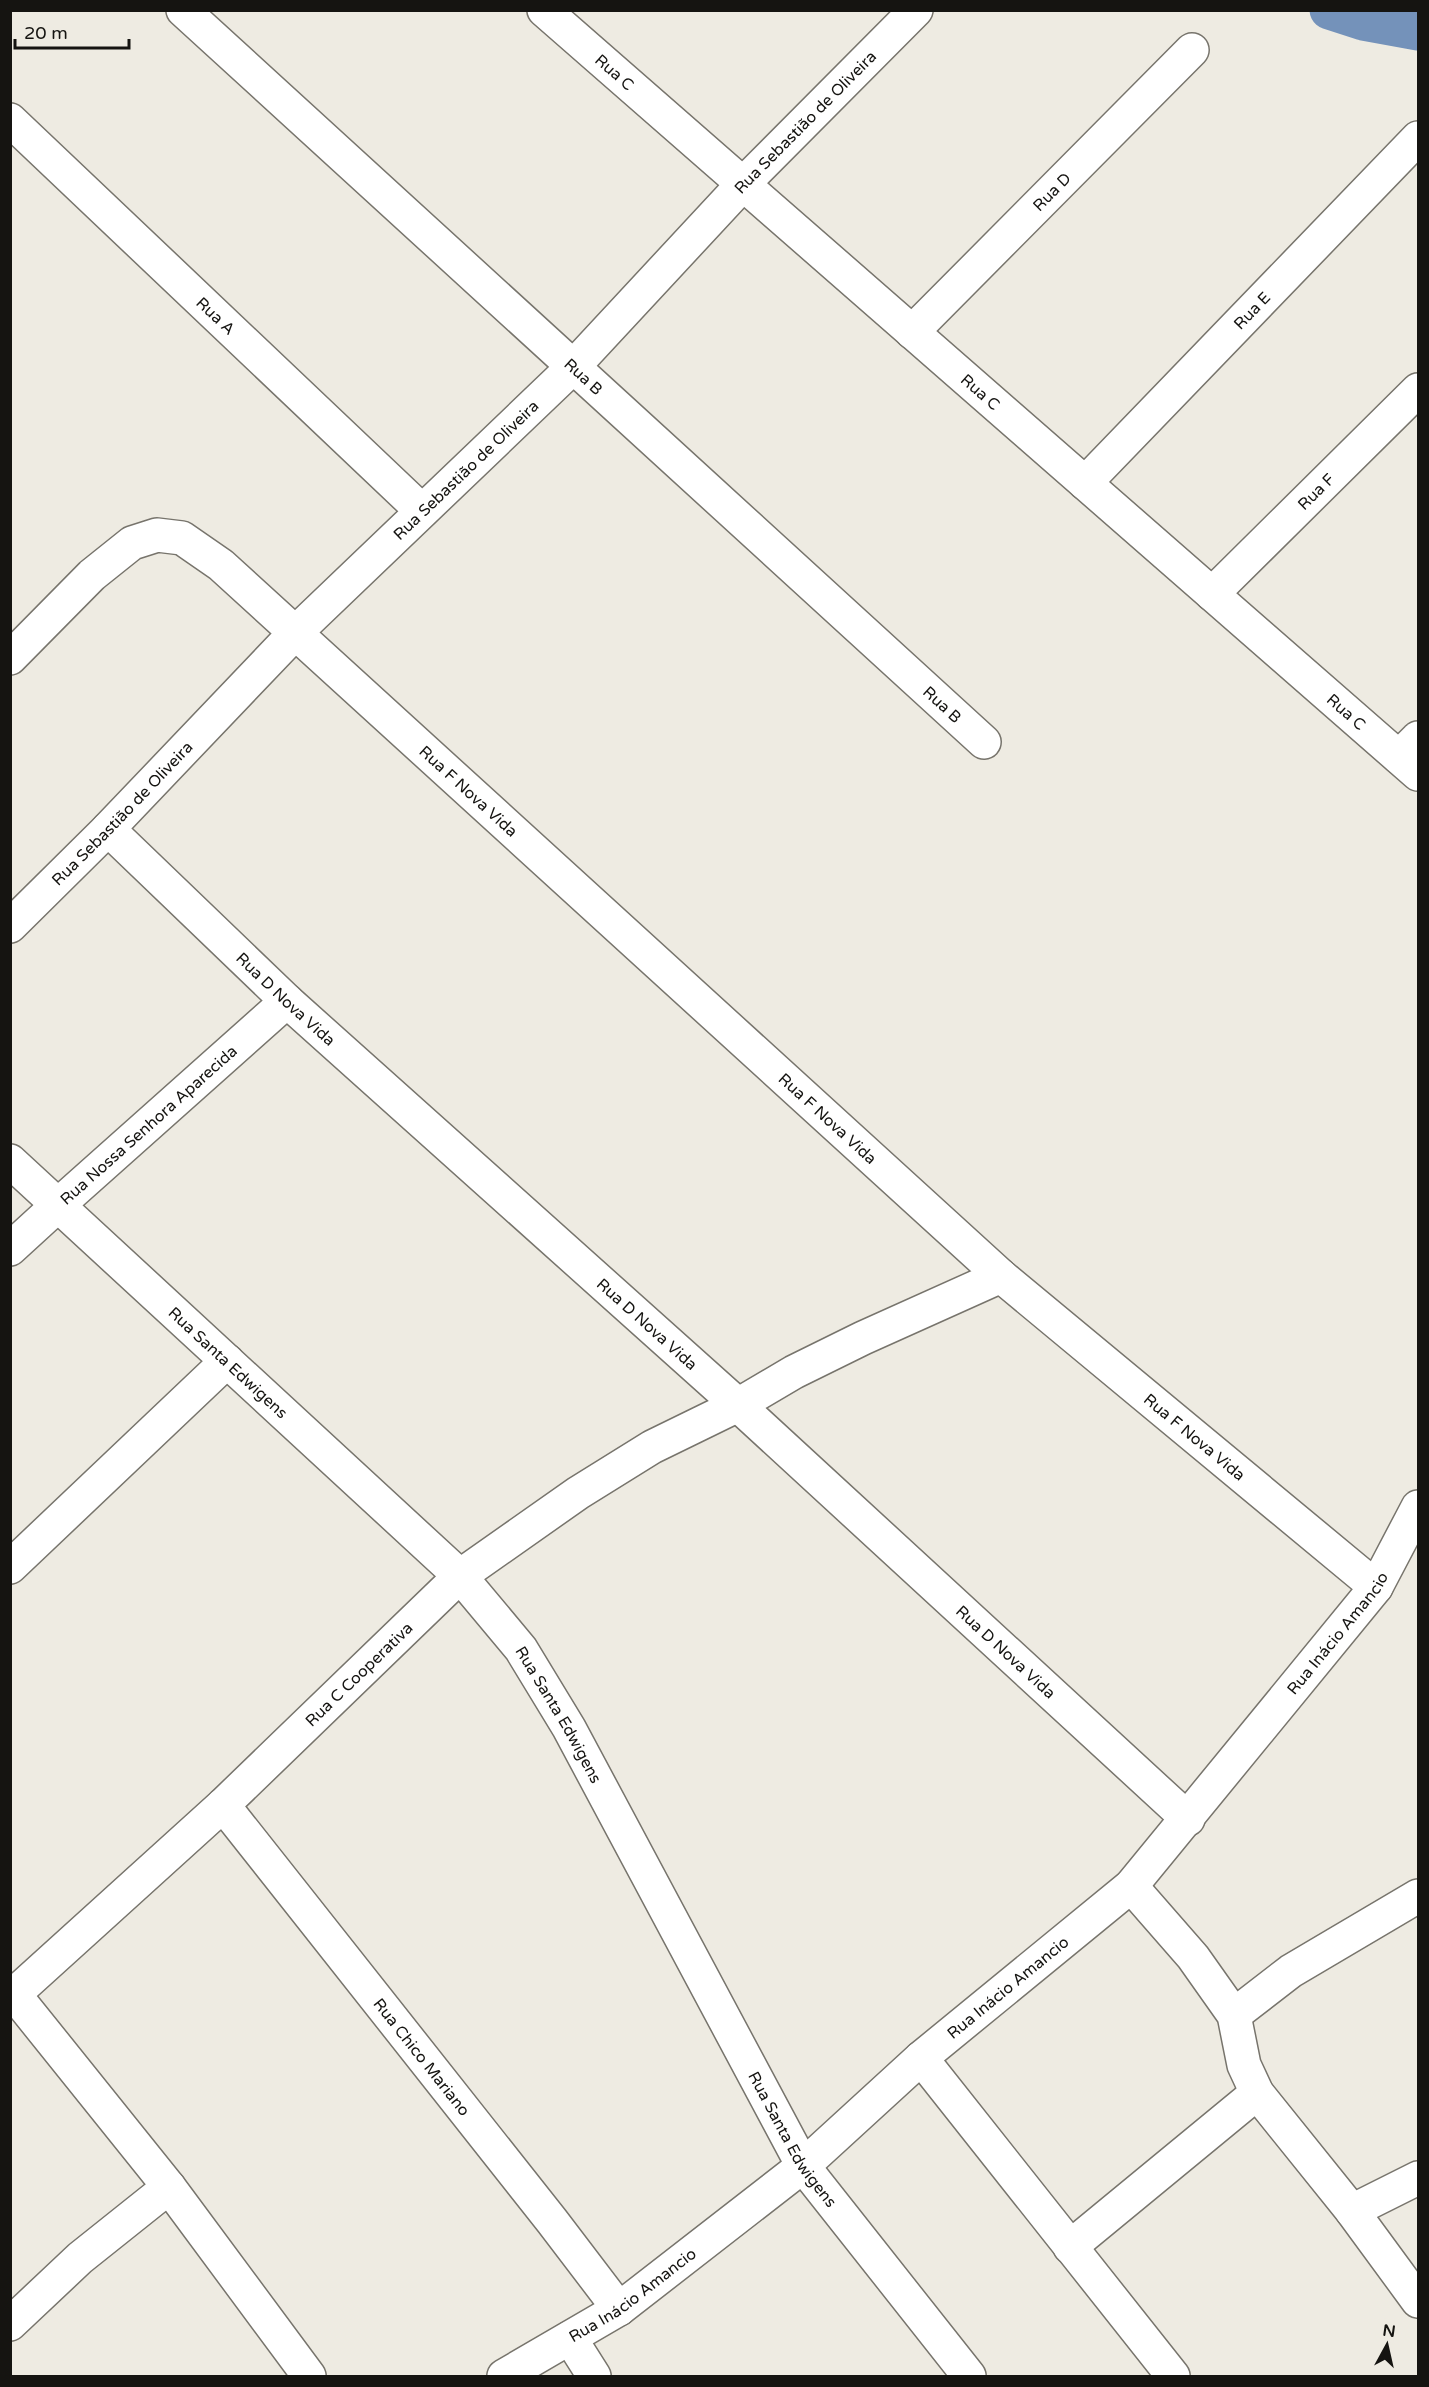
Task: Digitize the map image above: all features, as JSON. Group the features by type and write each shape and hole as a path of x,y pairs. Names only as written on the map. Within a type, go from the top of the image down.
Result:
{"street":[{"name":"Rua B","path":"183,10 984,742"},
{"name":"Rua C","path":"544,10 1212,594 1412,756"},
{"name":"Rua Sebastião de Oliveira","path":"10,926 108,829 294,634 573,367 743,184 916,10"},
{"name":"Rua D","path":"912,332 1192,50"},
{"name":"Rua A","path":"10,120 422,511"},
{"name":"Rua E","path":"1085,483 1419,138"},
{"name":"Rua F","path":"1212,594 1419,390"},
{"name":"Rua F Nova Vida","path":"10,658 92,575 132,543 157,535 182,538 221,566 1001,1276 1376,1587"},
{"name":"Rua D Nova Vida","path":"108,829 287,1001 738,1405 1188,1819"},
{"name":"Rua Nossa Senhora Aparecida","path":"10,1250 287,1001"},
{"name":"Rua Santa Edwigens","path":"10,1161 460,1576 521,1649 569,1728 802,2166 969,2376"},
{"name":"Rua C Cooperativa","path":"12,1996 223,1805 460,1576 578,1493 652,1447 738,1405 794,1372 862,1338 1001,1276"},
{"path":"10,1567 227,1361"},
{"name":"Rua Inácio Amancio","path":"504,2376 619,2309 802,2166 921,2058 1131,1886 1376,1587 1419,1507"},
{"name":"Rua Chico Mariano","path":"223,1805 619,2309"},
{"path":"1131,1886 1193,1957 1233,2015 1244,2065 1257,2093 1352,2211 1419,2301"},
{"path":"1233,2015 1291,1971 1419,1896"},
{"path":"12,1996 169,2187 309,2376"},
{"path":"921,2058 1173,2376"},
{"path":"1070,2247 1257,2093"},
{"path":"1352,2211 1419,2178"},
{"path":"10,2324 80,2258 169,2187"},
{"path":"570,2338 594,2376"}],"waterway":[{"path":"1329,10 1363,21 1418,31"}]}
